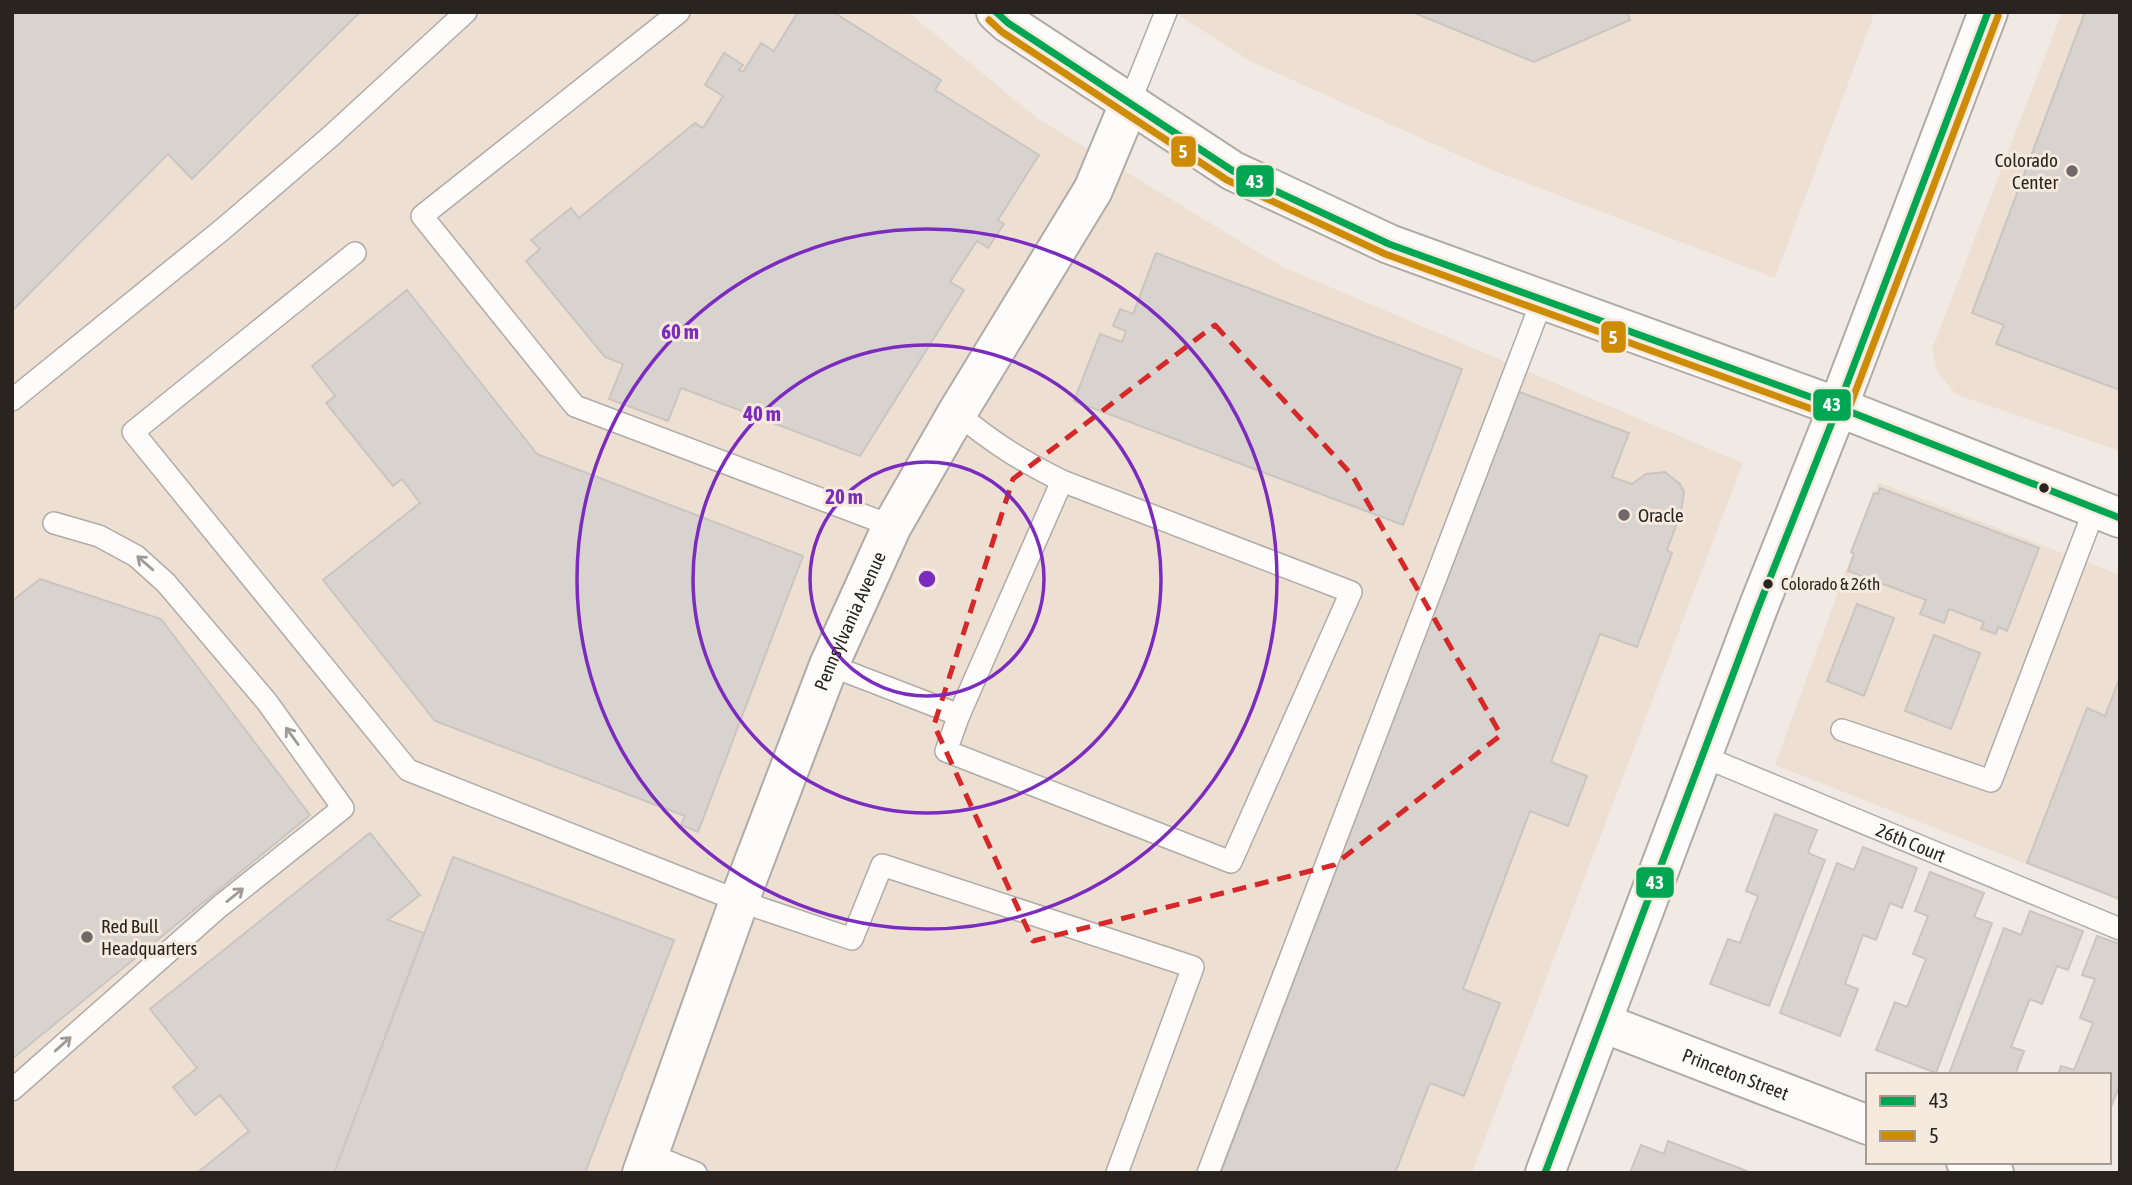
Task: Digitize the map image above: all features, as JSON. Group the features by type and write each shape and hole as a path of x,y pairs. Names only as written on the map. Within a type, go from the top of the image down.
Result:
{"street":[{"path":"996,12 1007,23 1233,171 1389,244 1838,407 2107,513"},
{"path":"1545,1173 1988,12"},
{"name":"Pennsylvania Avenue","path":"645,1163 738,901 829,665 892,526 957,413 1093,190 1129,103"},
{"name":"Princeton Street","path":"1603,1023 1866,1124"},
{"path":"1971,1164 1994,1173"}],"lane":[{"path":"12,400 243,212 331,136 466,12"},
{"path":"679,12 422,216 575,406 892,526"},
{"path":"1129,103 1166,12"},
{"path":"355,253 132,432 408,771 738,901 852,939 882,865 1193,967 1117,1173"},
{"path":"1208,1173 1543,298"},
{"path":"957,413 992,442 1062,481 1351,592 1231,862 946,751 959,715 1062,481"},
{"path":"1842,730 1991,782 2107,513"},
{"path":"12,1090 219,907 343,808 267,702 166,583 136,556 99,536 54,523"},
{"path":"829,665 959,715"},
{"name":"26th Court","path":"1702,756 2120,929"},
{"path":"645,1163 696,1173"}],"highlighted area":[{"path":"1215,325 1352,475 1501,735 1334,865 1033,941 934,725 1013,479"}],"shaded area":[{"path":"12,12 908,12 1037,118 1283,267 1743,463 1472,1173 12,1173"},
{"path":"1174,12 1875,12 1775,278 1489,169 1248,60"},
{"name":"Colorado Center","path":"2062,12 2120,12 2120,451 1955,394 1937,371 1932,349"},
{"path":"1878,482 2120,575 2120,901 1775,765"}],"building":[{"path":"12,12 360,12 192,179 168,154 12,311"},
{"path":"798,12 833,12 941,80 935,90 1039,155 998,220 1004,224 988,248 977,241 950,282 964,290 860,456 681,388 668,421 609,399 623,364 605,357 526,261 540,249 531,240 571,208 579,218 695,123 703,128 723,96 705,85 724,53 743,65 739,70 743,72 761,43 774,51"},
{"path":"1412,12 1627,12 1630,20 1534,62"},
{"name":"Colorado Center","path":"2085,12 2120,12 2120,390 1996,344 2004,325 1972,313"},
{"path":"1156,253 1462,369 1403,525 1074,401 1100,334 1122,342 1126,331 1113,326 1120,309 1133,314"},
{"path":"407,290 537,454 803,556 698,832 681,825 685,816 435,721 323,580 420,503 402,479 393,486 326,403 335,396 312,366"},
{"path":"1517,391 1629,433 1612,477 1632,484 1646,474 1665,472 1680,484 1684,492 1681,512 1667,550 1672,553 1637,647 1600,634 1551,762 1587,776 1568,826 1530,811 1463,989 1500,1003 1464,1096 1430,1083 1395,1173 1221,1173"},
{"path":"1880,488 2039,548 2007,631 1998,627 1996,634 1981,629 1984,622 1949,609 1944,623 1920,614 1926,600 1848,571 1854,554 1851,552 1874,493 1878,494"},
{"name":"Red Bull Headquarters","path":"40,579 161,619 310,815 12,1059 12,601"},
{"path":"1857,604 1894,618 1864,696 1827,681"},
{"path":"1934,635 1980,653 1951,729 1905,711"},
{"path":"2120,677 2120,899 2027,863 2087,708 2105,716"},
{"path":"1775,814 1817,830 1808,853 1825,860 1769,1006 1710,984 1728,939 1740,943 1758,896 1746,891"},
{"path":"370,833 420,895 388,920 424,933 334,1173 197,1173 249,1131 220,1095 195,1115 173,1087 197,1068 150,1009"},
{"path":"1863,847 1917,868 1902,908 1890,903 1876,940 1863,935 1845,984 1858,989 1840,1036 1780,1013 1837,863 1854,870"},
{"path":"453,857 674,940 585,1173 334,1173"},
{"path":"1930,872 1984,893 1974,917 1992,923 1936,1073 1876,1050 1895,1002 1907,1007 1926,959 1913,954 1928,916 1915,911"},
{"path":"2030,911 2083,931 2068,970 2057,966 2042,1004 2030,999 2011,1047 2024,1051 2016,1073 1949,1073 2004,928 2021,935"},
{"path":"2097,936 2120,944 2120,1084 2111,1107 2111,1073 2059,1073 2061,1066 2074,1070 2093,1023 2080,1018 2095,979 2082,975"},
{"path":"1668,1141 1752,1173 1630,1173 1641,1145 1664,1154"}],"transit line":[{"name":"43","path":"996,12 1008,23 1233,171 1389,244 1838,407 2120,518"},
{"name":"43","path":"1545,1173 1758,608 1838,407 1988,12"},
{"name":"5","path":"1848,411 1998,16"},
{"name":"5","path":"989,20 1002,32 1227,180 1385,254 1834,417"}],"place":[{"name":"Colorado Center","path":"2072,171"},
{"name":"Oracle","path":"1624,515"},
{"name":"Colorado & 26th","path":"1768,584"},
{"name":"Red Bull Headquarters","path":"87,937"}]}
